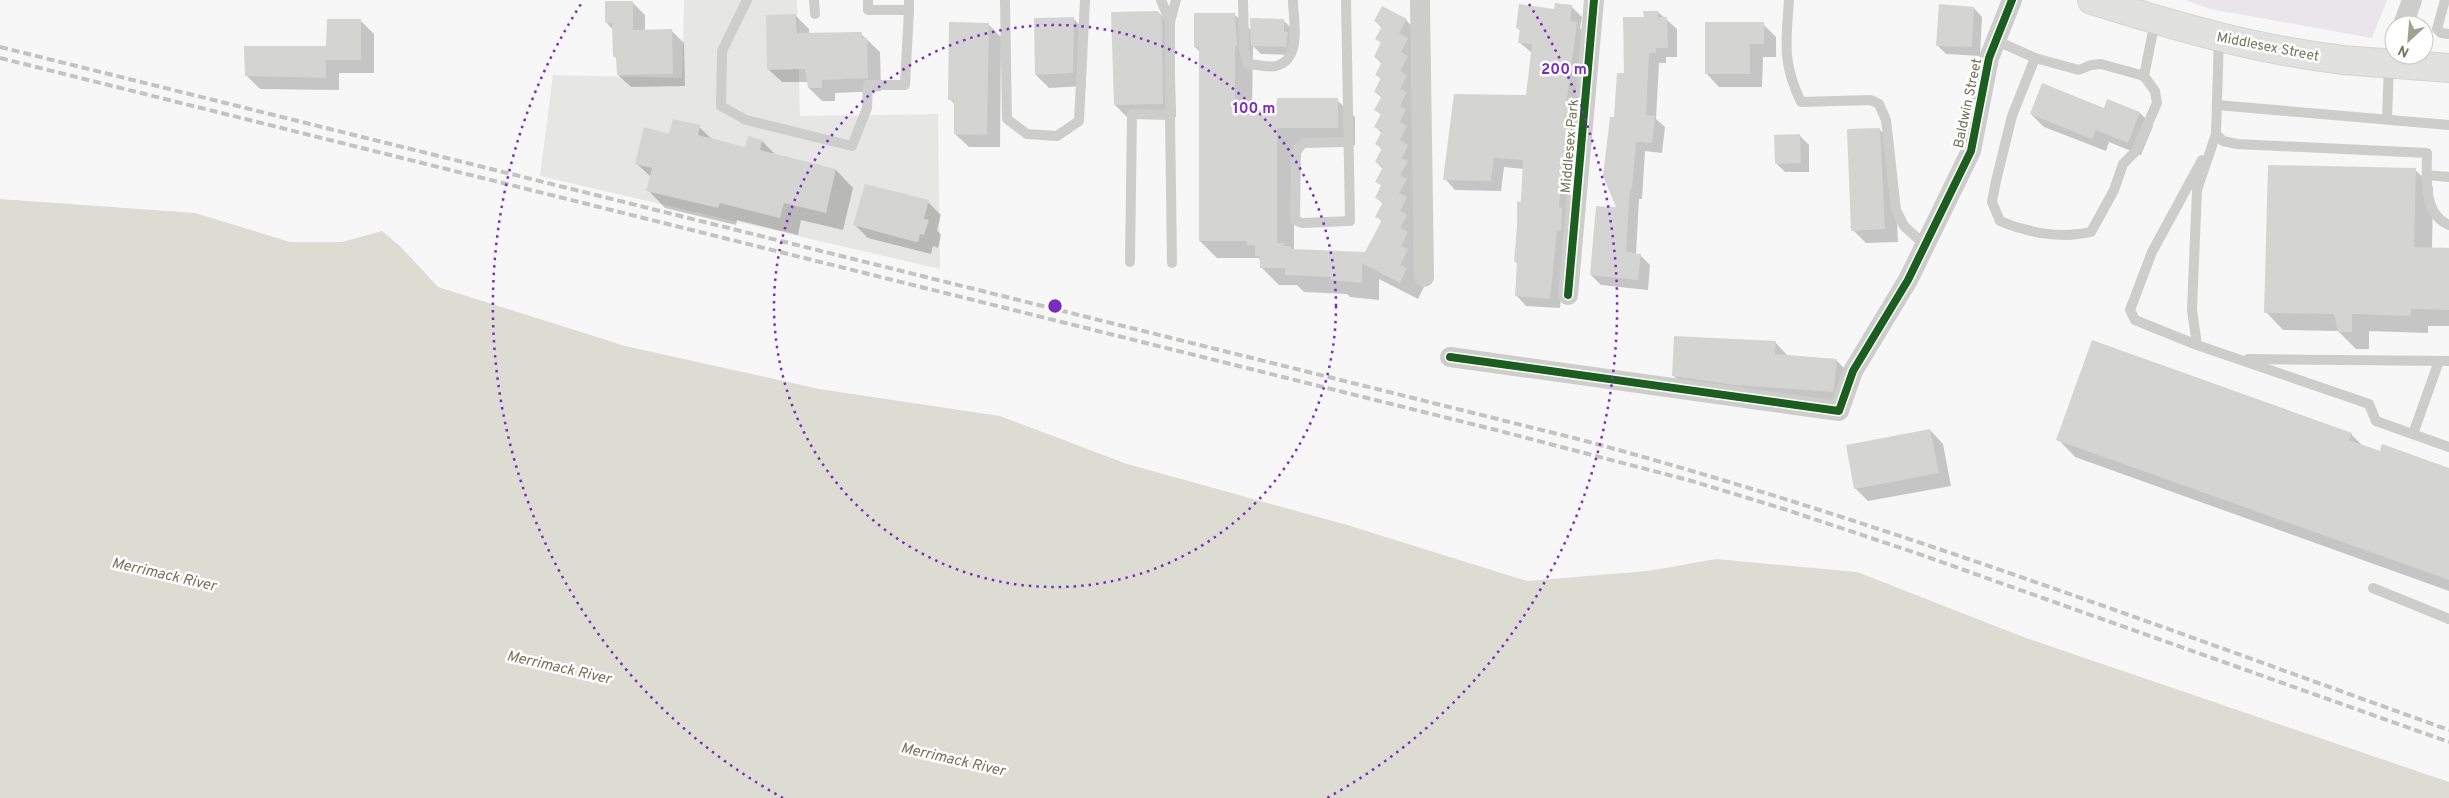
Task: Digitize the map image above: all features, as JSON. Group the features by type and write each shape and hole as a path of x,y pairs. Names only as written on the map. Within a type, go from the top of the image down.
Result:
{"main road":[{"name":"Middlesex Street","path":"2092,0 2155,20 2219,37 2342,60 2384,57"},
{"name":"Middlesex Street","path":"2434,65 2449,68"}],"street":[{"path":"1420,0 1424,276"},
{"name":"Middlesex Park","path":"1568,295 1594,0"},
{"name":"Baldwin Street","path":"1450,357 1839,411 1853,371 1908,280 1971,151 1989,58 2012,0"},
{"path":"2407,15 2412,0"}],"lane":[{"path":"747,0 722,51 721,106 746,120 852,146 867,108 868,85 905,85 909,5 868,10 868,0"},
{"path":"814,0 815,14"},
{"path":"1005,0 1007,119 1027,134 1057,136 1079,121 1085,0"},
{"path":"1162,0 1170,22"},
{"path":"1172,264 1170,22 1176,0"},
{"path":"1244,0 1244,48 1248,64 1276,66 1289,57 1294,46 1293,0"},
{"path":"1346,0 1347,142 1350,221 1302,223 1295,220 1296,152 1303,143 1347,142"},
{"path":"1789,0 1785,54 1791,81 1801,102 1870,100 1879,104 1886,120 1896,210 1904,226 1927,241"},
{"path":"2444,0 2437,29 2441,33 2449,34"},
{"path":"2144,76 2155,20"},
{"path":"2196,345 2192,310 2197,190 2216,134 2219,37"},
{"path":"1997,41 2035,58 2079,70 2091,65 2101,64 2144,76 2156,91 2157,103 2136,151 2123,164 2114,190 2091,232 2071,237 2016,228 2000,221 1992,202 2012,116 2035,58"},
{"path":"2387,119 2391,65"},
{"path":"2217,105 2449,125"},
{"path":"1130,262 1132,114 1170,116"},
{"path":"2216,134 2223,140 2237,144 2427,153 2429,205 2449,225"},
{"path":"2216,134 2152,252 2130,310 2135,320 2196,345 2368,404 2376,421 2449,447"},
{"path":"2427,175 2449,177"},
{"path":"2239,359 2444,361 2413,434"},
{"path":"2373,588 2449,618"}],"shaded area":[{"path":"684,0 797,0 800,116 938,114 940,269 540,176 553,75 682,78"},
{"path":"2185,0 2387,0 2372,38 2210,9"}],"water":[{"name":"Merrimack River","path":"0,199 195,213 290,242 342,242 382,231 401,247 438,287 625,346 819,389 1000,416 1127,464 1347,525 1527,581 1648,571 1716,559 1857,572 2026,638 2449,782 2449,798 0,798"}],"building":[{"path":"605,1 633,1 633,30 672,29 673,74 617,75 616,57 613,57 612,23 605,23"},
{"path":"1555,3 1572,5 1570,21 1577,22 1566,105 1569,106 1559,207 1562,208 1561,231 1557,231 1550,299 1515,296 1517,262 1514,262 1517,201 1521,202 1523,160 1494,158 1491,181 1443,180 1454,94 1526,95 1532,44 1518,43 1520,29 1516,28 1519,4 1554,9"},
{"path":"1939,4 1974,7 1972,47 1936,46"},
{"path":"1382,6 1407,19 1399,33 1408,38 1401,52 1408,56 1400,71 1407,75 1400,89 1407,92 1400,106 1406,109 1400,122 1407,126 1400,140 1408,145 1402,158 1408,161 1400,175 1407,179 1399,193 1407,197 1400,211 1407,215 1400,228 1408,232 1401,246 1408,249 1400,265 1407,268 1400,283 1362,263 1362,283 1331,280 1331,277 1285,275 1285,268 1260,268 1260,256 1255,256 1255,245 1247,245 1247,241 1199,241 1199,47 1194,47 1194,13 1235,13 1237,46 1235,46 1235,110 1276,110 1277,98 1338,98 1338,128 1277,128 1277,243 1291,246 1291,249 1365,252 1382,220 1375,217 1383,202 1375,198 1381,185 1375,182 1383,167 1375,162 1382,148 1375,144 1382,131 1374,127 1381,114 1374,110 1382,96 1374,92 1381,78 1375,75 1382,62 1374,57 1381,42 1375,39 1382,26 1374,21"},
{"path":"1158,11 1162,20 1163,104 1114,105 1111,12"},
{"path":"1643,11 1658,11 1658,17 1667,17 1668,48 1656,48 1656,53 1649,53 1646,115 1655,116 1652,143 1636,142 1632,189 1630,189 1626,252 1641,254 1638,280 1590,275 1596,206 1616,207 1603,176 1610,117 1614,117 1617,73 1624,73 1623,17 1644,17"},
{"path":"796,14 797,33 862,32 862,38 867,38 868,78 822,80 822,88 808,88 805,69 767,70 766,15"},
{"path":"1074,17 1073,73 1035,75 1034,18"},
{"path":"1250,18 1284,19 1284,32 1288,32 1286,47 1251,46"},
{"path":"327,19 361,19 361,60 326,60 326,78 245,76 244,46 326,46"},
{"path":"949,22 989,23 987,135 954,134 954,100 948,100"},
{"path":"1705,22 1764,22 1764,44 1750,44 1750,74 1705,74"},
{"path":"2042,83 2104,108 2107,99 2140,112 2128,143 2096,130 2092,139 2030,114"},
{"path":"673,119 700,125 698,135 745,147 748,136 762,140 760,150 836,169 826,213 784,203 780,218 720,203 718,208 646,191 652,168 635,164 644,127 669,134"},
{"path":"1880,128 1885,229 1851,231 1847,129"},
{"path":"1800,134 1801,163 1775,164 1774,135"},
{"path":"2268,165 2416,168 2414,247 2449,248 2449,310 2411,309 2411,316 2352,314 2352,332 2338,332 2334,314 2264,313"},
{"path":"865,184 929,200 924,219 929,220 924,235 920,234 918,242 853,225"},
{"path":"1674,336 1776,341 1775,354 1837,359 1833,392 1735,385 1672,376"},
{"path":"2092,340 2352,433 2349,440 2380,451 2382,444 2449,468 2449,580 2056,440"},
{"path":"1930,429 1939,473 1854,489 1846,445"}],"railway":[{"path":"0,47 1578,439 1798,503 1908,539 2125,613 2449,730"},
{"path":"0,58 1496,430 1692,481 1916,553 2449,742"}],"cycle path":[{"path":"1568,295 1594,0"},
{"path":"1450,357 1839,411 1853,371 1908,280 1971,151 1989,58 2012,0"}]}
